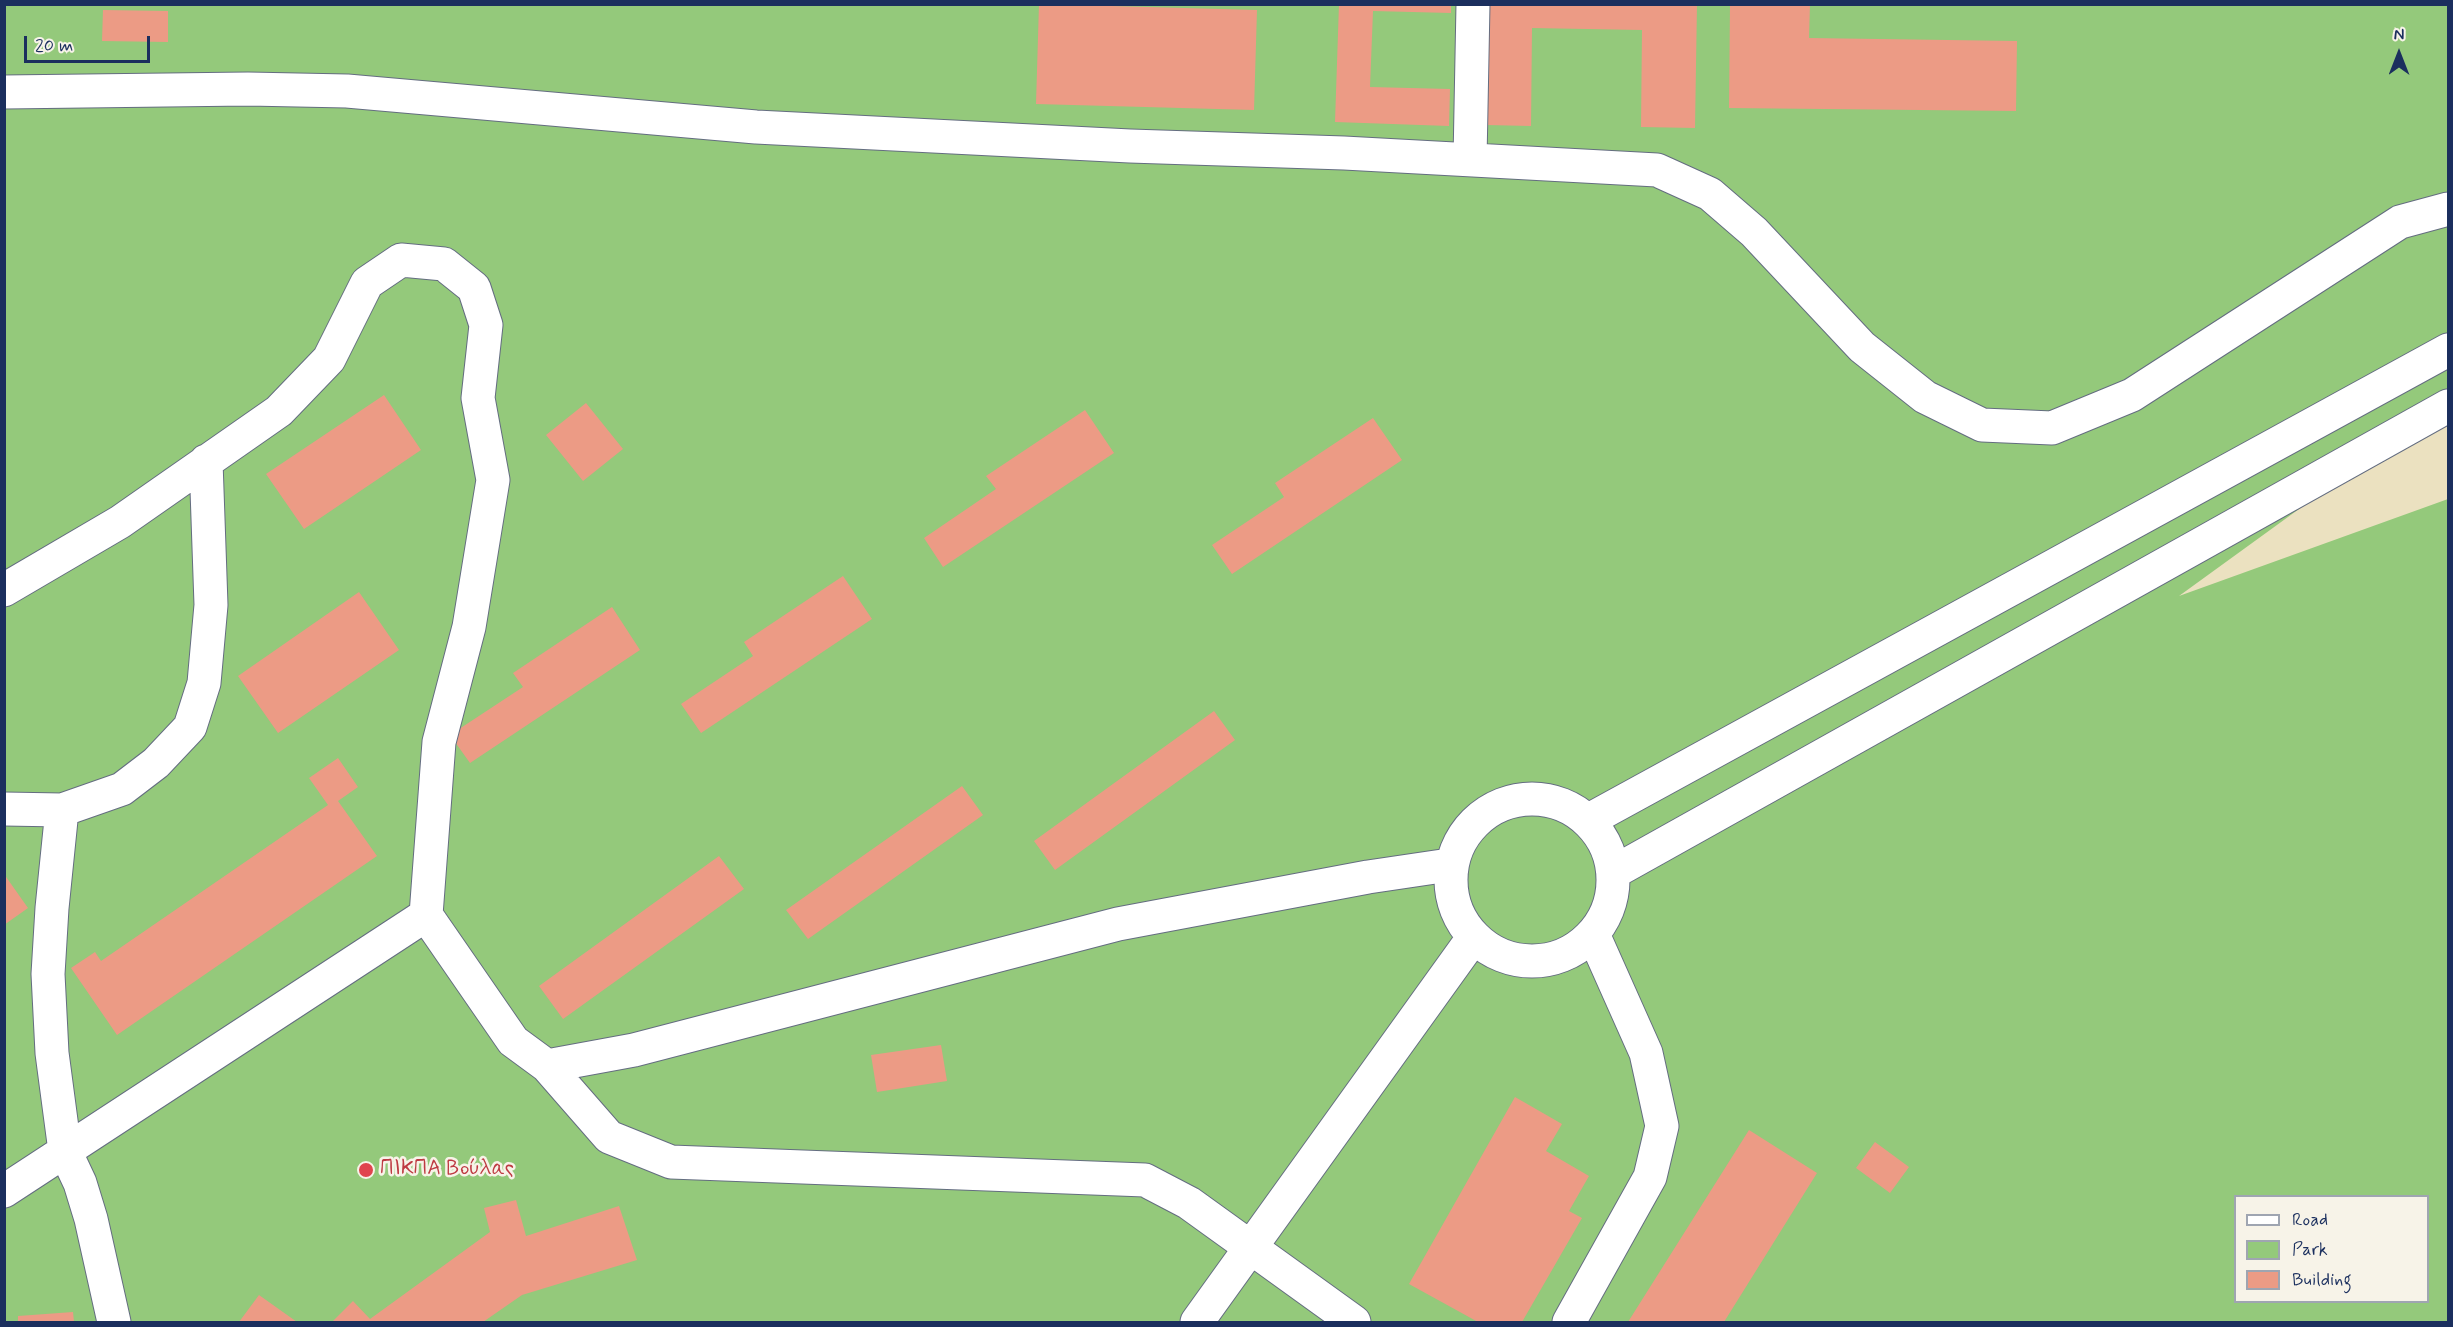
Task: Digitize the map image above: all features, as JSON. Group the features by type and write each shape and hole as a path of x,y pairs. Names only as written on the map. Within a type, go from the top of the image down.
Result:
{"street":[{"path":"1470,160 1473,4"},
{"path":"4,92 248,89 346,91 768,127 1130,146 1344,153 1657,170 1710,194 1754,232 1862,347 1925,397 1982,425 2052,428 2132,395 2400,222 2448,209"},
{"path":"4,590 120,522 279,411 329,359 367,283 400,260 444,264 474,288 486,325 478,398 493,480 469,627 439,742 426,915 513,1041 547,1066 609,1137 671,1162 1145,1180 1189,1203 1354,1323"},
{"path":"1589,820 2448,350"},
{"path":"1614,872 2448,406"},
{"path":"4,810 62,810 122,789 156,764 190,727 204,683 210,605 206,461"},
{"path":"1550,799 1589,820 1606,844 1614,872 1610,905 1593,934 1566,954 1534,962 1501,956 1473,938 1452,904 1449,865 1468,825 1505,801 1550,799"},
{"path":"62,810 48,974 52,1053 64,1151 80,1183 91,1219 114,1323"},
{"path":"547,1066 634,1050 1118,924 1368,877 1449,865"},
{"path":"4,1191 426,915"},
{"path":"1569,1323 1650,1177 1662,1126 1646,1053 1593,934"},
{"path":"1197,1323 1473,938"}],"green space":[{"path":"5,5 2448,5 2448,401 2179,596 2448,499 2448,1322 5,1322"}],"building":[{"path":"1039,4 1257,10 1254,110 1036,104"},
{"path":"1339,4 1451,4 1451,13 1373,11 1370,87 1450,89 1449,126 1335,122"},
{"path":"1488,4 1697,4 1695,128 1641,127 1642,30 1532,28 1531,126 1486,125"},
{"path":"1730,4 1810,4 1809,38 2017,41 2016,111 1729,108"},
{"path":"103,10 168,11 168,42 102,41"},
{"path":"384,395 421,450 304,529 266,474"},
{"path":"586,403 623,449 583,481 546,435"},
{"path":"1085,410 1114,453 943,567 924,538 996,489 986,476"},
{"path":"1373,418 1402,460 1232,574 1212,545 1284,497 1275,483"},
{"path":"843,576 872,619 701,733 681,704 753,656 744,642"},
{"path":"359,592 399,650 278,733 238,676"},
{"path":"612,607 640,650 470,763 450,735 523,687 513,673"},
{"path":"1214,711 1235,740 1055,870 1034,841"},
{"path":"338,758 358,787 338,801 377,856 117,1035 71,968 95,952 101,961 328,805 309,778"},
{"path":"962,786 983,815 808,939 786,910"},
{"path":"719,856 744,889 563,1019 539,986"},
{"path":"4,874 28,908 4,925"},
{"path":"941,1045 947,1081 877,1092 871,1055"},
{"path":"1515,1097 1562,1124 1546,1151 1589,1176 1569,1211 1582,1218 1522,1322 1478,1322 1409,1284"},
{"path":"1749,1130 1817,1173 1724,1322 1628,1322"},
{"path":"1875,1142 1909,1167 1890,1193 1856,1168"},
{"path":"516,1200 526,1236 619,1206 637,1260 522,1295 483,1322 332,1322 353,1301 370,1319 490,1232 484,1208"},
{"path":"259,1295 297,1322 239,1322"},
{"path":"73,1312 74,1322 18,1322 18,1316"}],"place":[{"name":"ΠΙΚΠΑ Βούλας","path":"366,1170"}]}
